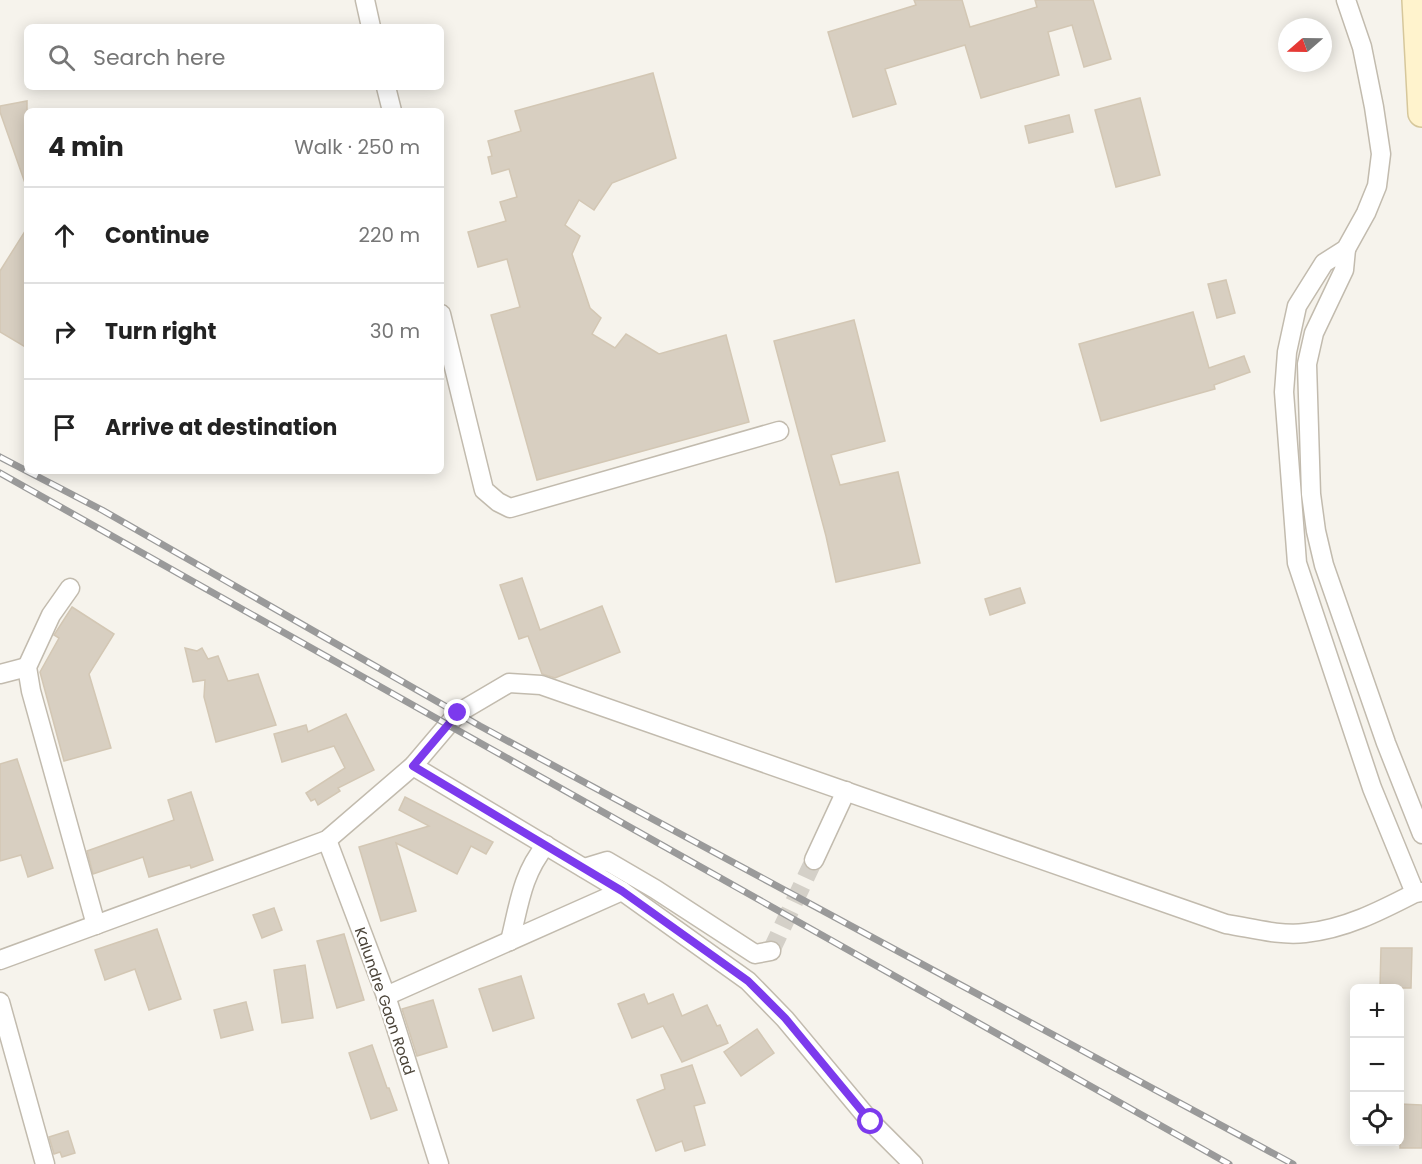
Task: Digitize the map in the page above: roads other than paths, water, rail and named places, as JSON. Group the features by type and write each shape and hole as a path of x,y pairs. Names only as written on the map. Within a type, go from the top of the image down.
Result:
{"street":[{"path":"365,0 370,24"},
{"path":"1346,0 1362,47 1382,154 1377,186 1366,213 1346,249 1344,270 1314,333 1307,364 1311,494 1324,565 1386,743 1422,834"},
{"path":"1416,0 1422,113"},
{"path":"387,90 391,108"},
{"path":"0,960 327,840 413,766 458,713 509,683 541,685 1226,924 1283,933 1330,929 1365,918 1418,893 1372,788 1297,563 1284,392 1287,352 1297,306 1324,263 1346,249"},
{"path":"444,326 484,490 498,502 510,508 779,431"},
{"path":"70,588 51,615 27,667 96,925"},
{"path":"0,674 27,667"},
{"path":"413,766 622,891 748,981 785,1018 871,1122 913,1164"},
{"path":"814,860 846,791"},
{"name":"Kalundre Gaon Road","path":"327,840 386,996 439,1164"},
{"path":"510,940 526,876 535,858 546,845"},
{"path":"584,868 607,861 655,889 755,954 771,951"},
{"path":"386,996 622,891"},
{"path":"0,1002 45,1164"}],"tunnel":[{"path":"771,951 814,860"}],"railway":[{"path":"0,457 24,469"},
{"path":"0,473 1229,1164"},
{"path":"33,474 102,510 480,726 1293,1164"}]}
